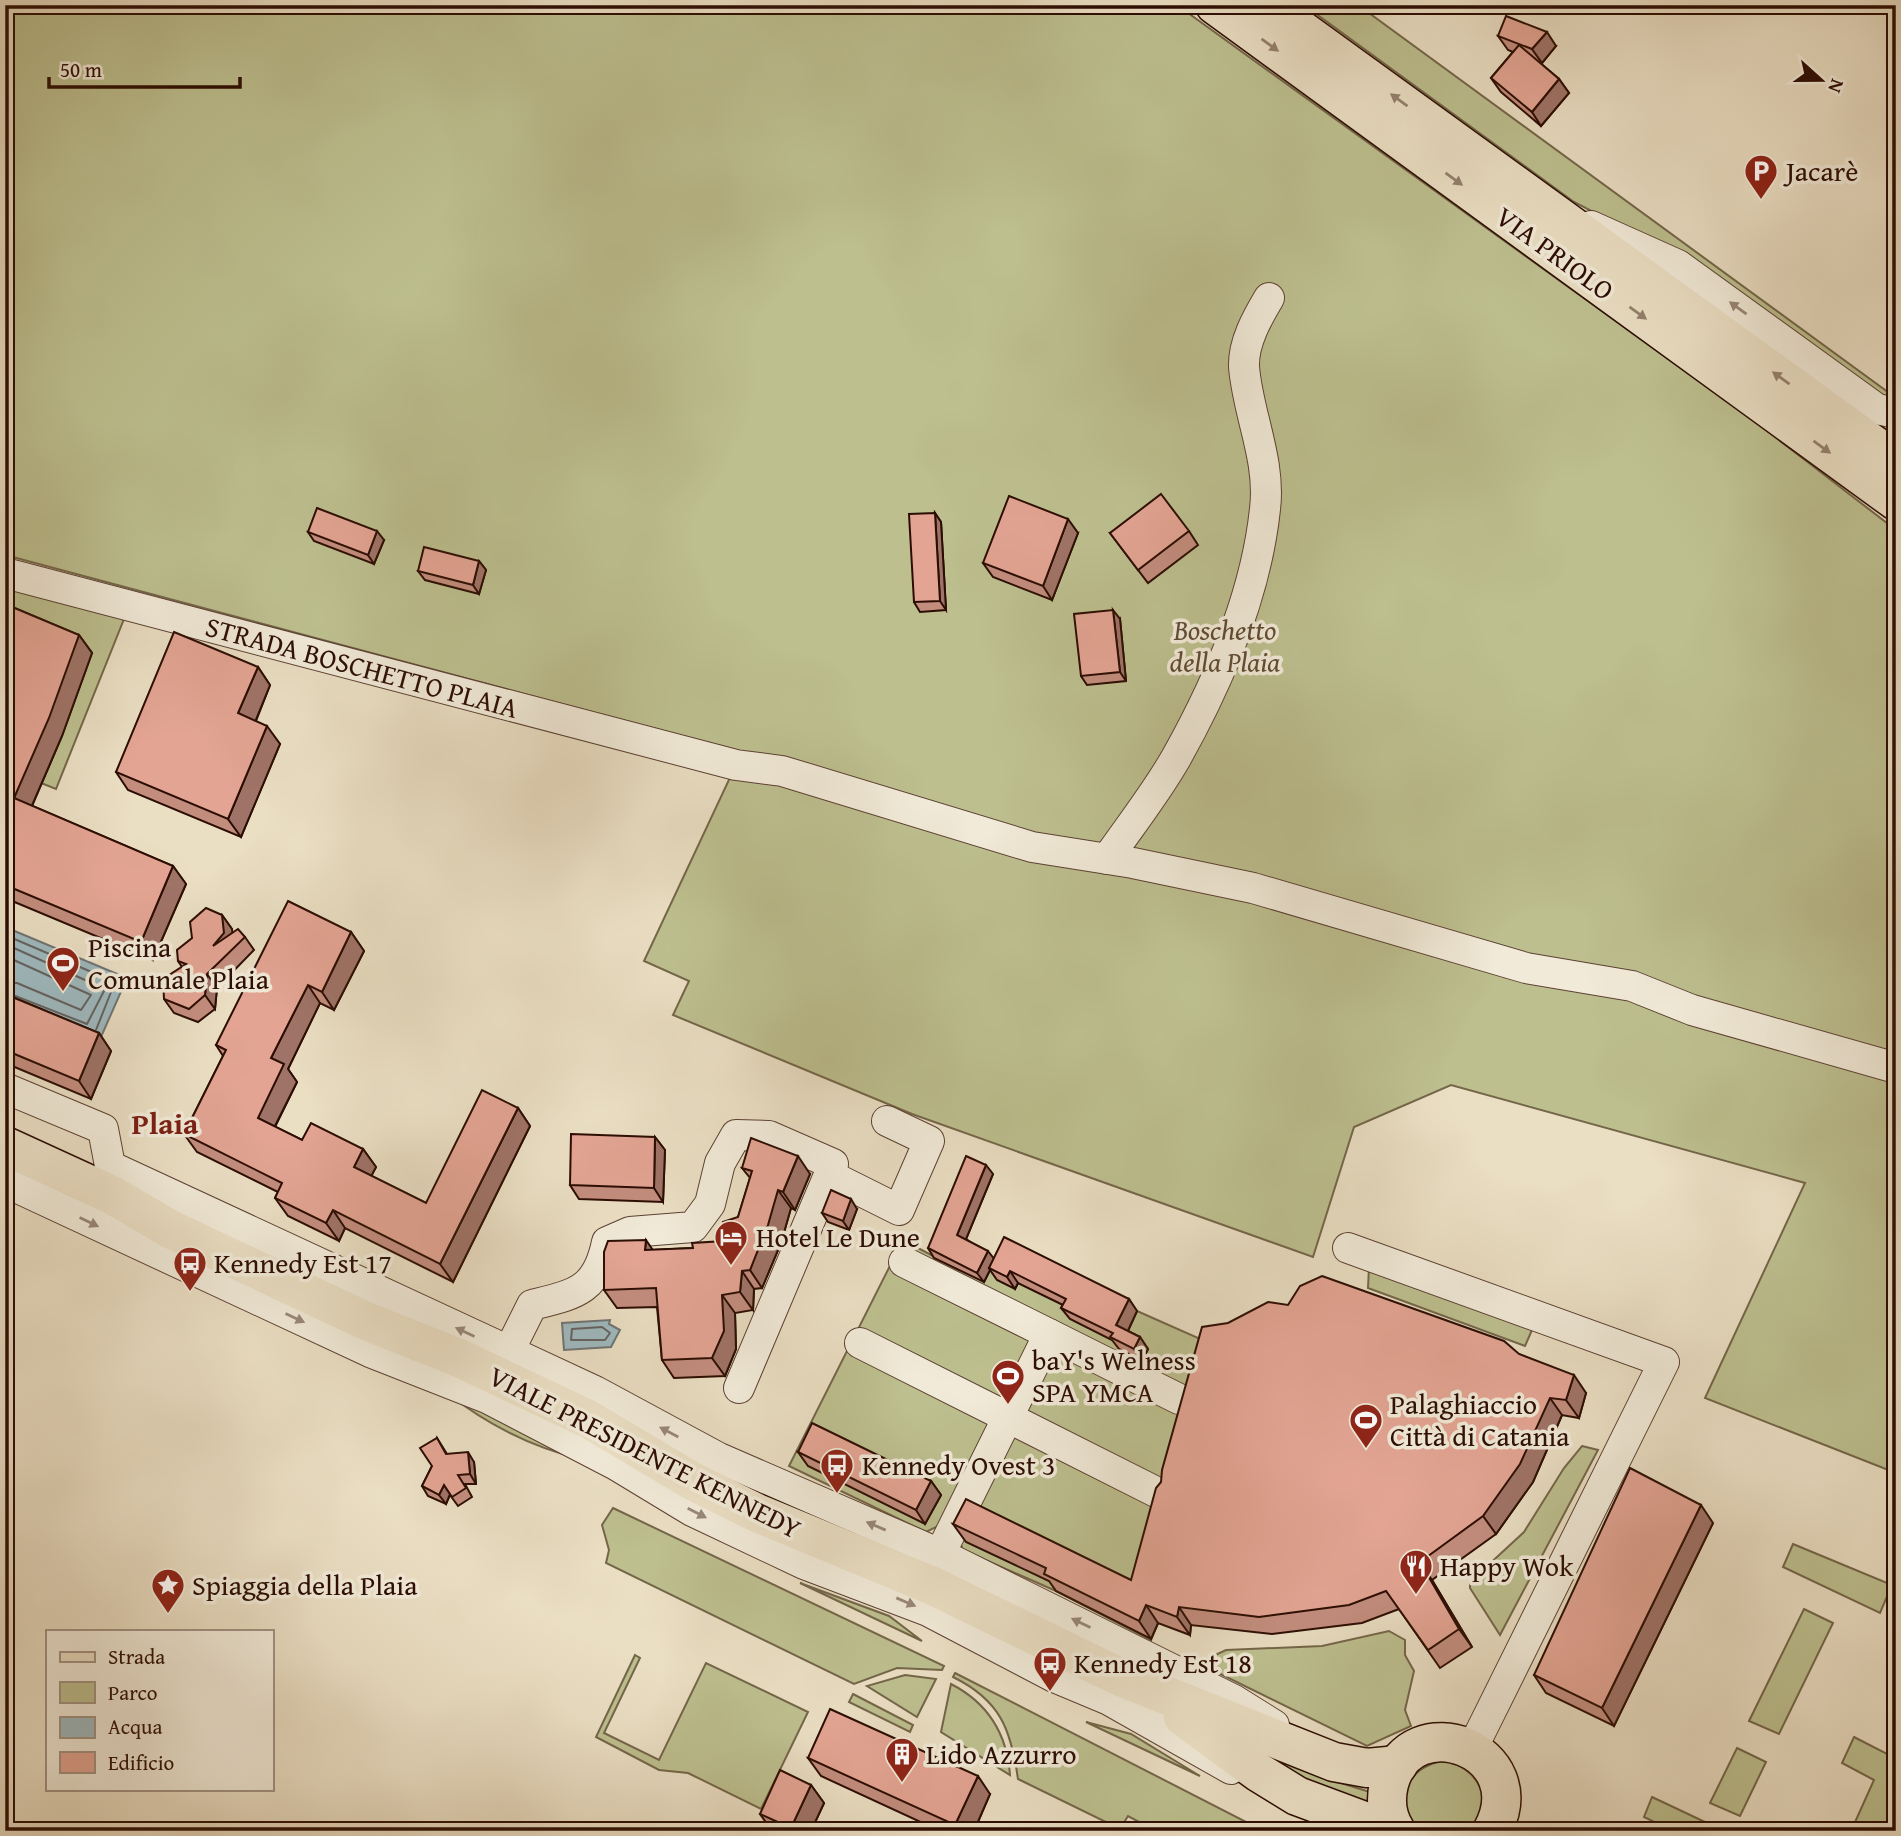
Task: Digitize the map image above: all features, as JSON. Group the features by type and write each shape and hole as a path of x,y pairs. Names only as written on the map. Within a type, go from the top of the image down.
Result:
{"main road":[{"name":"VIA PRIOLO","path":"1215,5 1896,501"},
{"name":"VIA PRIOLO","path":"1267,5 1896,461"},
{"path":"5,1146 111,1181 170,1229"},
{"path":"5,1167 170,1229"},
{"name":"VIALE PRESIDENTE KENNEDY","path":"170,1229 366,1321 496,1375 588,1419 694,1482 757,1513 933,1586 1120,1676"},
{"path":"1120,1676 1211,1735 1258,1772 1297,1796 1391,1831"},
{"path":"1120,1676 1334,1762 1367,1768 1398,1765"},
{"path":"1396,1831 1387,1800 1391,1778 1398,1765 1415,1750 1436,1742 1451,1742 1472,1749 1489,1763 1521,1831"},
{"path":"1492,1831 1500,1811 1500,1790"}],"street":[{"path":"1544,206 1678,265 1877,409 1896,413"},
{"path":"1107,859 1176,759 1214,682 1252,581 1266,508 1265,469 1244,365 1254,323 1269,298"},
{"name":"STRADA BOSCHETTO PLAIA","path":"5,573 720,761 782,771 1032,847 1253,888 1526,968 1632,986 1692,1010 1896,1068"},
{"path":"5,1088 103,1129 111,1181 509,1350 595,1391 719,1458 940,1554 1234,1700 1334,1762"},
{"path":"829,1175 899,1210 929,1141 887,1121"},
{"path":"509,1350 532,1305 576,1294 601,1267 607,1242 630,1232 692,1227 710,1204 720,1163 736,1135 769,1136 833,1164 739,1388"},
{"path":"5,1182 359,1348 487,1398 616,1465 692,1511 804,1564 928,1611 1054,1676 1109,1700 1254,1781 1297,1796"},
{"path":"1348,1248 1664,1362 1472,1749"},
{"path":"904,1262 1178,1399"},
{"path":"940,1554 1049,1334"},
{"path":"860,1343 1158,1493"}],"green space":[{"name":"Boschetto della Plaia","path":"5,5 1177,5 1753,420 1896,530 1896,1473 1705,1398 1805,1183 1451,1085 1354,1127 1313,1257 912,1114 673,1015 689,981 644,961 742,752 5,555"},
{"path":"1304,5 1358,5 1896,398 1896,401 1878,398 1682,258 1574,202"},
{"path":"5,587 124,619 56,789 41,783 5,617"},
{"name":"baY's Welness SPA YMCA","path":"903,1240 959,1270 963,1263 995,1260 1137,1311 1214,1345 1164,1609 1151,1640 1056,1591 963,1550 957,1534 938,1526 926,1532 789,1466"},
{"path":"1369,1267 1532,1330 1525,1346 1368,1288"},
{"path":"447,1393 585,1460 547,1449 495,1426"},
{"path":"1582,1446 1598,1450 1500,1635 1470,1588 1470,1582 1524,1532 1564,1468"},
{"path":"613,1508 944,1666 942,1670 897,1668 854,1684 606,1563 609,1550 602,1525"},
{"path":"1793,1544 1892,1585 1880,1613 1783,1567"},
{"path":"800,1583 889,1616 922,1641"},
{"path":"1804,1609 1833,1623 1779,1734 1749,1721"},
{"path":"1389,1631 1405,1640 1405,1655 1414,1671 1405,1710 1411,1726 1367,1746 1198,1663 1226,1650 1322,1646"},
{"path":"635,1655 640,1658 604,1733 659,1760 706,1663 808,1712 761,1809 688,1773 659,1770 596,1737"},
{"path":"955,1673 1256,1827 1255,1831 1156,1831 1128,1816 1120,1829 1018,1779 1012,1745 1000,1718 982,1696 953,1677"},
{"path":"905,1675 936,1679 917,1717 867,1686"},
{"path":"951,1684 975,1700 993,1721 1005,1746 1010,1775 941,1732"},
{"path":"853,1694 913,1725 910,1732 849,1702"},
{"path":"1086,1722 1131,1734 1200,1776"},
{"path":"1854,1737 1887,1754 1896,1737 1896,1831 1851,1831 1874,1780 1842,1763"},
{"path":"1737,1748 1766,1762 1740,1816 1710,1803"},
{"path":"1281,1757 1318,1776 1370,1792 1370,1802 1363,1806 1306,1786 1274,1761"},
{"path":"1442,1761 1465,1769 1480,1786 1483,1808 1473,1831 1415,1831 1409,1819 1405,1797 1412,1778 1429,1765"},
{"path":"1652,1797 1724,1831 1673,1831 1644,1817"}],"water":[{"name":"Piscina Comunale Plaia","path":"5,927 127,978 97,1046 5,1007"},
{"path":"610,1320 609,1324 620,1330 611,1347 564,1350 562,1323"}],"building":[{"path":"1506,16 1547,32 1532,49 1498,36"},
{"path":"1519,45 1559,79 1532,112 1491,78"},
{"path":"1161,494 1189,531 1138,570 1110,533"},
{"path":"1009,496 1068,519 1043,586 983,563"},
{"path":"317,508 377,531 368,555 308,532"},
{"path":"935,513 940,601 914,602 909,514"},
{"path":"424,547 479,561 473,585 418,571"},
{"path":"5,604 79,635 49,718 14,798 173,866 141,942 5,885"},
{"path":"1113,610 1120,672 1081,676 1074,614"},
{"path":"174,632 258,667 238,713 267,726 228,819 116,772"},
{"path":"288,901 351,932 322,992 308,985 271,1058 284,1064 258,1118 302,1140 311,1123 363,1149 354,1167 426,1203 482,1090 518,1108 440,1264 333,1210 326,1223 275,1198 282,1183 184,1134 226,1050 216,1045"},
{"path":"206,908 222,915 224,933 213,946 238,929 245,937 207,974 205,995 189,1009 164,999 163,979 186,964 178,961 177,950 192,938 190,922"},
{"path":"5,994 99,1033 79,1081 5,1050"},
{"path":"571,1134 655,1137 654,1188 570,1185"},
{"name":"Hotel Le Dune","path":"751,1138 798,1156 783,1192 778,1190 768,1225 750,1270 742,1271 740,1292 722,1295 724,1331 712,1358 662,1360 656,1288 604,1290 604,1252 608,1241 646,1240 645,1250 693,1248 692,1243 724,1241 723,1222 738,1217 752,1171 742,1168"},
{"path":"966,1156 986,1165 957,1235 988,1251 977,1273 928,1248"},
{"path":"831,1190 851,1199 843,1221 822,1213"},
{"path":"1004,1237 1129,1299 1116,1325 1140,1337 1134,1349 1110,1337 1113,1333 1061,1308 1066,1299 1010,1271 1007,1277 989,1268"},
{"name":"Palaghiaccio Città di Catania","path":"1322,1276 1504,1341 1519,1354 1574,1375 1566,1400 1550,1398 1520,1464 1483,1516 1420,1562 1459,1629 1428,1650 1386,1591 1349,1605 1259,1617 1179,1607 1177,1617 1146,1605 1139,1621 1044,1574 1046,1568 953,1524 966,1499 1131,1580 1156,1488 1161,1482 1162,1470 1202,1327 1228,1323 1268,1302 1288,1305 1300,1286"},
{"path":"812,1423 931,1481 916,1510 798,1452"},
{"path":"437,1438 446,1454 468,1452 470,1474 458,1475 466,1488 452,1497 444,1485 439,1495 422,1486 432,1466 420,1448"},
{"path":"1630,1468 1701,1505 1602,1708 1534,1675"},
{"name":"Lido Azzurro","path":"830,1709 978,1776 955,1825 808,1758"},
{"path":"780,1770 811,1785 791,1828 760,1814"}],"place":[{"name":"Jacarè","path":"1761,201"},
{"name":"Piscina Comunale Plaia","path":"63,993"},
{"name":"Hotel Le Dune","path":"731,1267"},
{"name":"Kennedy Est 17","path":"190,1293"},
{"name":"baY's Welness SPA YMCA","path":"1008,1406"},
{"name":"Palaghiaccio Città di Catania","path":"1366,1450"},
{"name":"Kennedy Ovest 3","path":"837,1495"},
{"name":"Happy Wok","path":"1416,1596"},
{"name":"Spiaggia della Plaia","path":"168,1615"},
{"name":"Kennedy Est 18","path":"1050,1693"},
{"name":"Lido Azzurro","path":"902,1784"}],"district":[{"name":"Plaia","path":"165,1124"}]}
